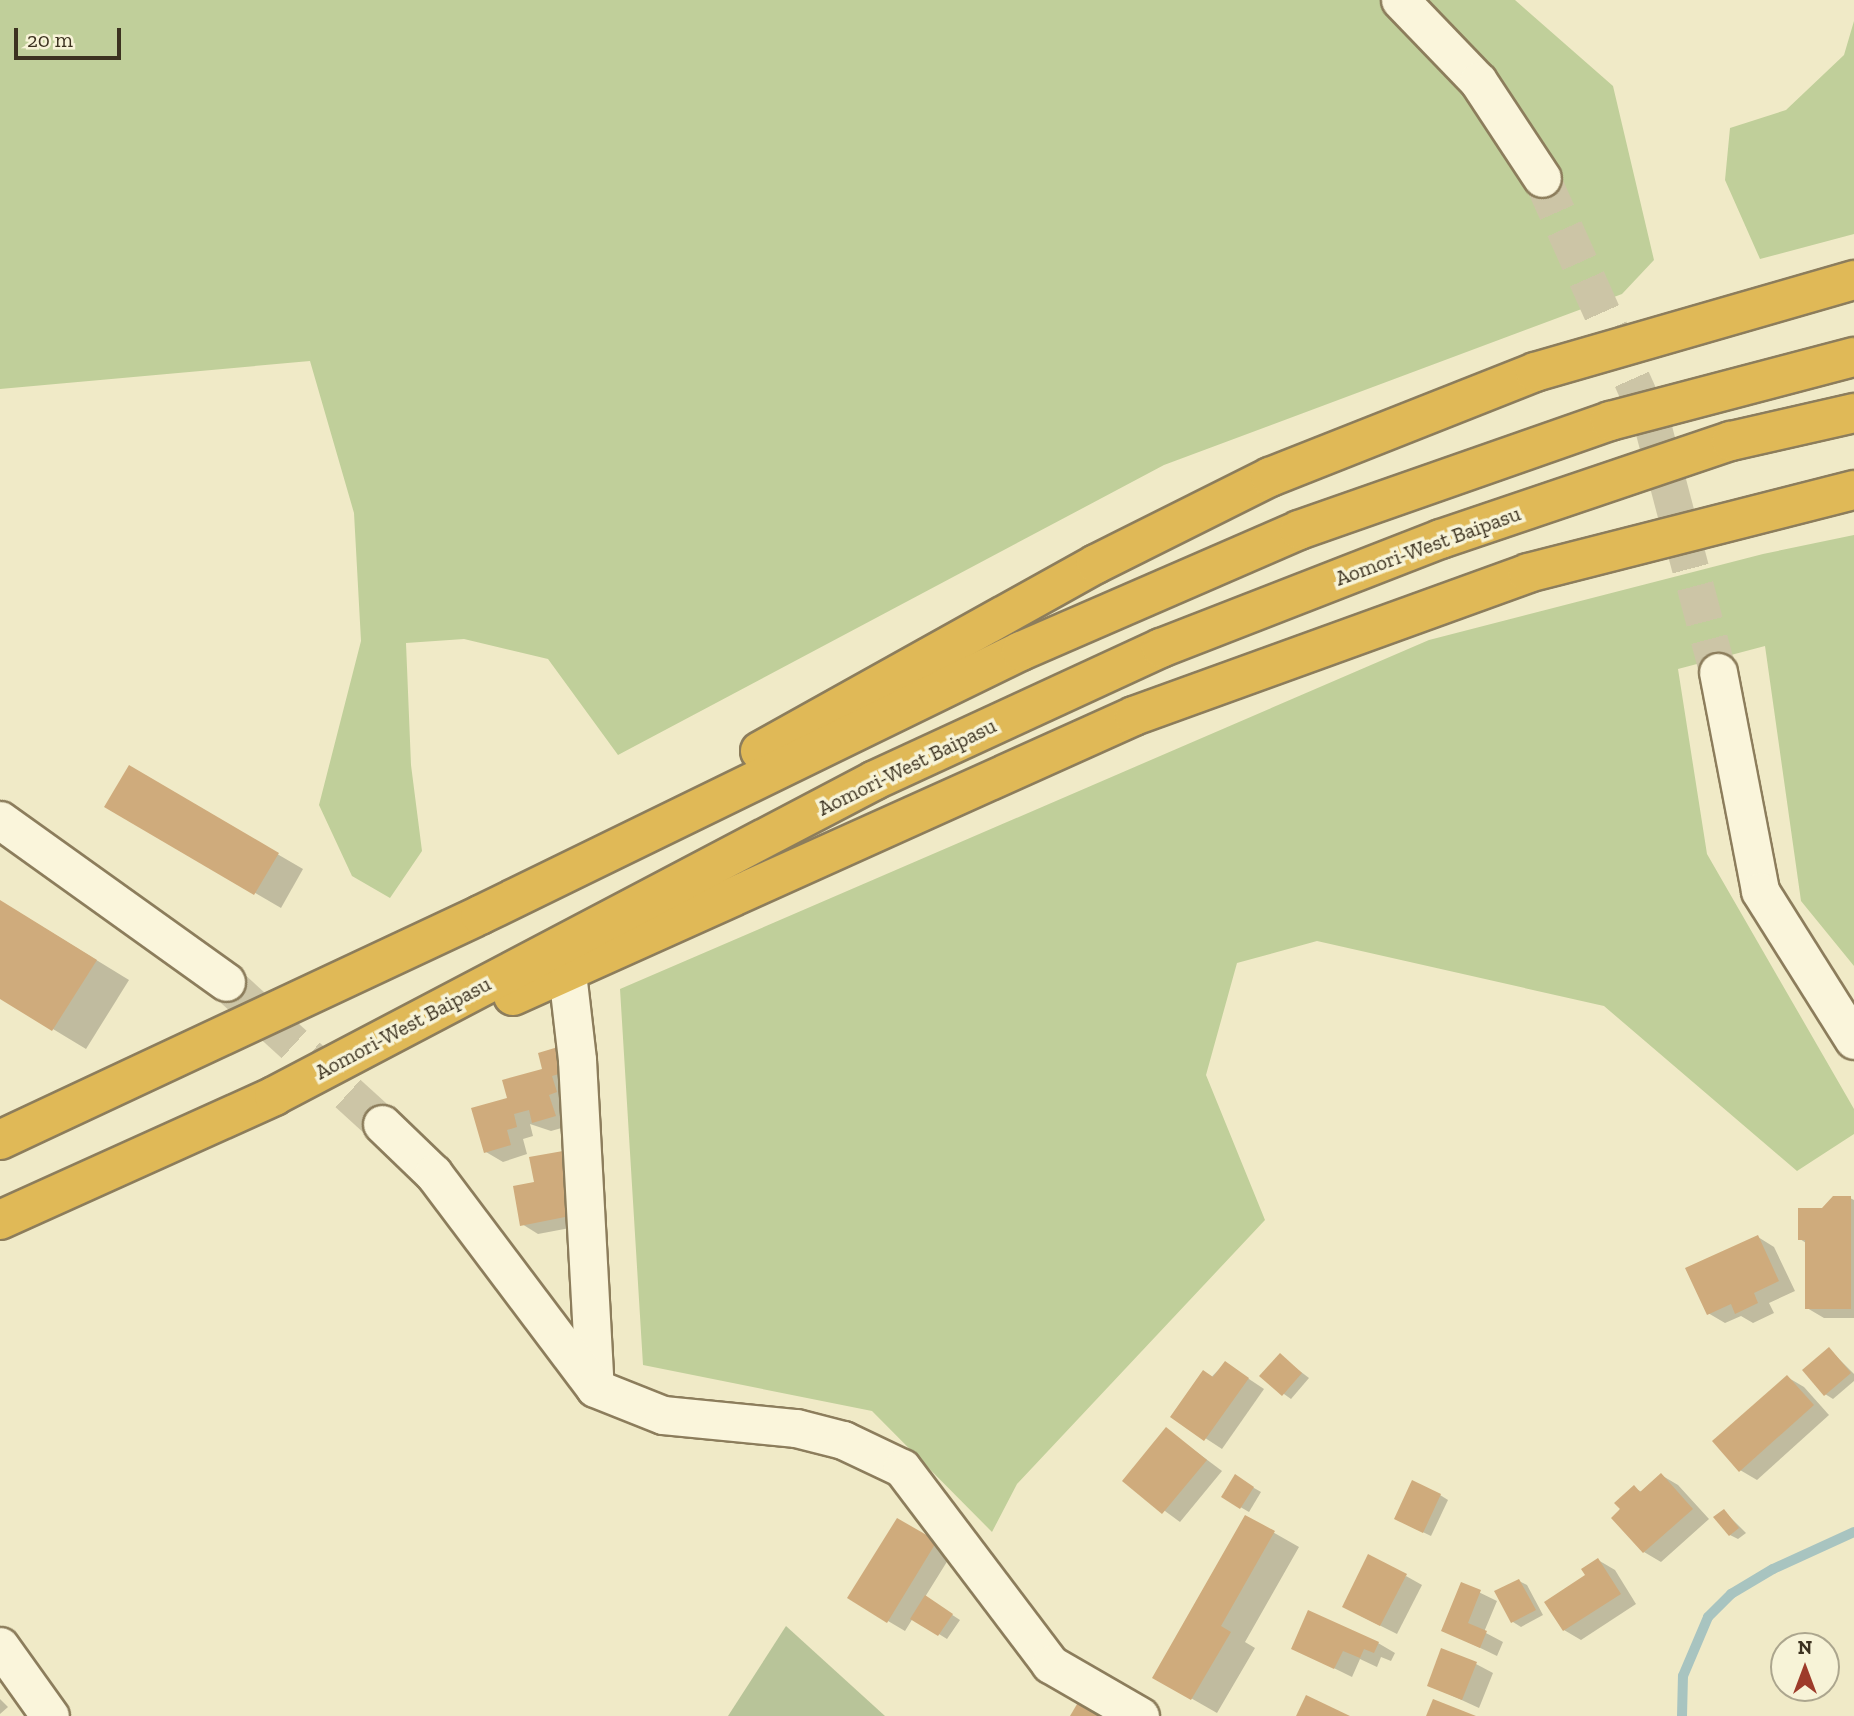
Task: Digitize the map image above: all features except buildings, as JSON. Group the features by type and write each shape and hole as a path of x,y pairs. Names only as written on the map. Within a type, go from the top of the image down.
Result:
{"highway":[{"path":"480,915 743,761 1096,564 1270,477 1535,372 1854,280"},
{"path":"0,1140 480,915 1021,651 1299,530 1610,421 1854,357"},
{"name":"Aomori-West Baipasu","path":"0,1220 274,1097 875,780 1161,648 1441,539 1665,463 1731,441 1854,413"},
{"path":"274,1097 566,973 1134,716 1528,573 1854,491"}],"street":[{"path":"1400,0 1478,81 1542,178"},
{"path":"1718,673 1760,891 1854,1040"},
{"path":"0,820 226,982"},
{"path":"566,973 577,1060 595,1388"},
{"path":"382,1124 433,1173 595,1388 663,1415 807,1431 844,1440 902,1468 1050,1664 1140,1716"},
{"path":"0,1646 50,1716"}],"green space":[{"path":"0,0 1515,0 1613,86 1654,260 1622,294 1164,465 618,755 548,659 464,639 406,643 411,765 422,851 390,898 352,876 319,805 361,641 354,513 310,361 0,389"},
{"path":"1854,21 1854,234 1760,259 1725,180 1730,128 1786,110 1844,55"},
{"path":"1854,535 1854,966 1801,901 1765,646 1678,669 1707,854 1854,1109 1854,1134 1797,1171 1604,1006 1317,941 1237,963 1206,1075 1265,1220 1017,1484 992,1532 872,1411 643,1365 620,989 1429,640 1763,554"},
{"path":"786,1626 885,1716 728,1716"}],"waterway":[{"path":"1682,1716 1683,1676 1708,1617 1731,1594 1773,1569 1854,1532"}],"tunnel":[{"path":"1542,178 1653,426 1718,672"},
{"path":"226,982 382,1124"}]}
